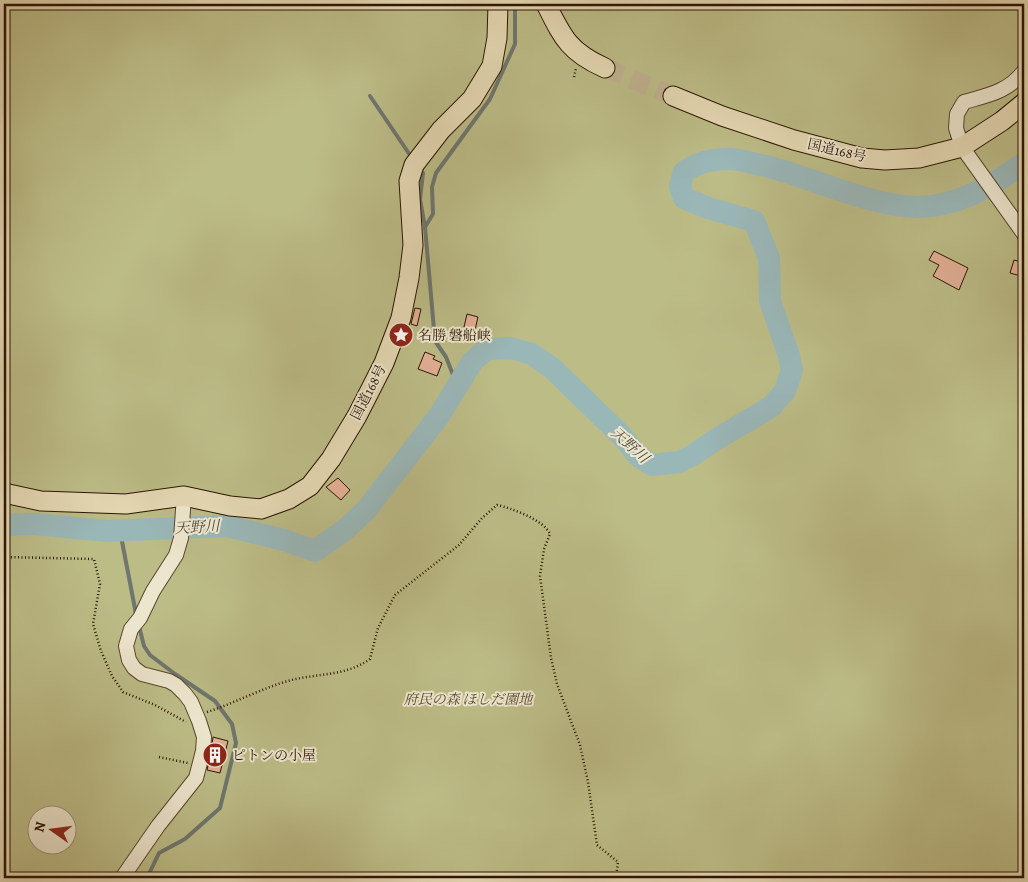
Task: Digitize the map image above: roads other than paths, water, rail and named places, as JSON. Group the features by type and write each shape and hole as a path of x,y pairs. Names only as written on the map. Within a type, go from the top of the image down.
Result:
{"highway":[{"name":"国道168号","path":"4,493 40,501 126,504 184,502 262,508 289,500 310,486 331,459 357,416 384,363 401,318 408,278 412,245 408,181 414,165 441,130 472,99 492,66 497,38 498,4"},
{"path":"546,4 557,26 570,45 586,59 606,68"},
{"name":"国道168号","path":"673,96 722,116 794,140 862,158 906,159 962,147 1024,104"}],"street":[{"path":"1024,71 1017,80 1004,89 964,102 957,114 956,128 962,147 1024,234"},
{"path":"122,878 158,826 196,778 203,751 204,737 191,702 176,685 169,681 142,674 134,668 129,660 126,646 131,630 140,618 153,591 176,555 181,538 184,502"}],"waterway":[{"path":"425,227 433,214 432,187 436,173 490,99 515,44 515,4"},
{"path":"370,96 412,158"},
{"name":"天野川","path":"4,525 34,524 107,531 227,526 284,540 315,551 347,528 367,509 439,416 472,362 487,349 511,348 532,354 552,368 622,436 638,456 652,465 679,462 771,407 785,391 792,370 770,301 769,258 754,221 708,208 684,198 680,187 683,173 699,164 711,161 723,159 738,160 784,171 880,202 917,207 946,203 974,194 1024,163"},
{"path":"419,168 423,173 420,199 425,227 435,341 446,357 457,385"},
{"path":"1016,169 1024,176"},
{"path":"120,531 136,614"},
{"path":"139,626 144,646 150,655 215,701 232,724 236,743 220,808 185,839 159,853 147,878"}],"tunnel":[{"path":"605,68 673,96"}],"place":[{"name":"名勝 磐船峡","path":"401,335"},
{"name":"ピトンの小屋","path":"215,755"}],"park label":[{"name":"府民の森 ほしだ園地","path":"468,699"}]}
